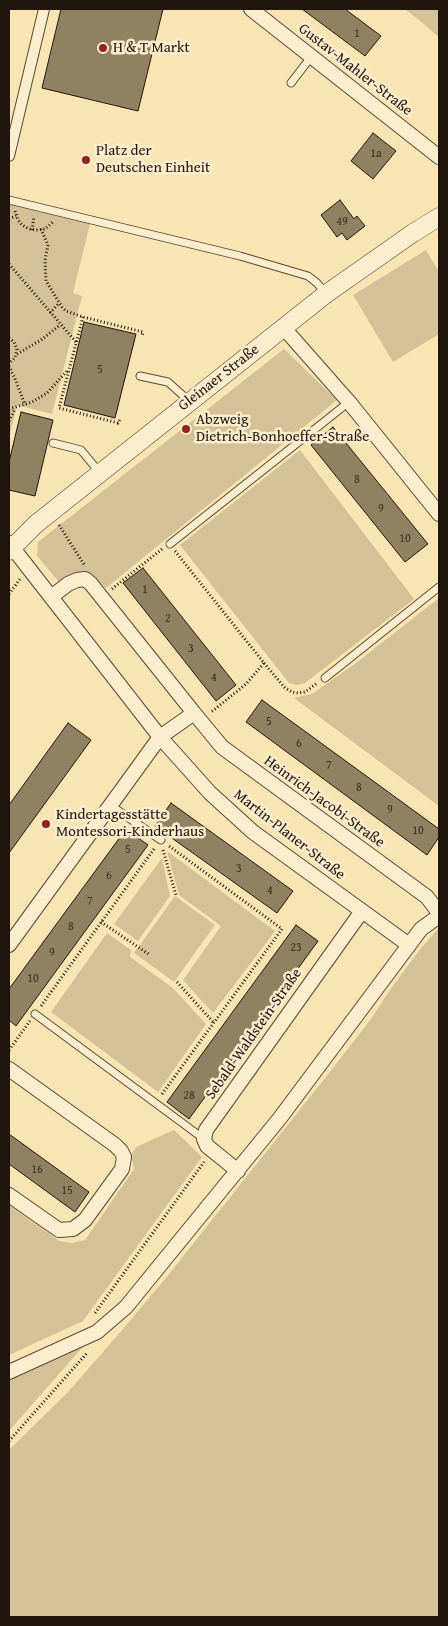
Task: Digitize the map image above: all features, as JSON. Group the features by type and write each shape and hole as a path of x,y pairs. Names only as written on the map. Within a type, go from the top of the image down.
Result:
{"street":[{"path":"9,156 44,9"},
{"name":"Gustav-Mahler-Straße","path":"251,9 439,157"},
{"name":"Gleinaer Straße","path":"10,547 50,513 326,294 439,217"},
{"path":"283,328 350,402 439,514"},
{"name":"Martin-Planer-Straße","path":"10,547 160,737 210,793 253,832 409,945"},
{"path":"51,597 68,584 76,580 85,579"},
{"name":"Heinrich-Jacobi-Straße","path":"85,579 102,597 222,747 427,898 439,914"},
{"path":"10,942 160,737 197,717"},
{"name":"Sebald-Waldstein-Straße","path":"204,1139 206,1130 362,911"},
{"path":"9,1372 97,1332 126,1307 280,1118 421,929 439,914"},
{"path":"9,1069 115,1145 121,1151 124,1158 122,1169 85,1220 72,1229 59,1230 9,1195"},
{"path":"204,1139 206,1146 238,1171"}],"lane":[{"path":"291,82 312,56"},
{"path":"12,201 240,256 308,276 326,294"},
{"path":"140,376 168,382 189,402"},
{"path":"170,544 350,402"},
{"path":"53,443 81,450 100,473"},
{"path":"325,678 439,588"},
{"path":"110,805 161,840"},
{"path":"35,1014 204,1139"}],"path":[{"path":"12,201 16,216 22,226 32,230 41,230 51,224 58,212"},
{"path":"9,219 16,216"},
{"path":"32,230 34,216"},
{"path":"41,230 48,245 45,266 46,280 58,303 66,311 83,318 143,332 142,336"},
{"path":"9,265 9,273"},
{"path":"9,265 76,342"},
{"path":"50,313 58,303"},
{"path":"83,318 59,408 72,414 118,423 120,419"},
{"path":"9,362 17,354 41,340 60,325"},
{"path":"9,338 16,346 17,354"},
{"path":"9,366 25,405"},
{"path":"9,409 25,405 47,393 69,369"},
{"path":"9,422 16,408"},
{"path":"50,513 86,565 85,579"},
{"path":"102,597 170,544 286,688 292,692 305,692 325,678"},
{"path":"197,717 246,684 264,663"},
{"path":"161,840 176,895"},
{"path":"9,1050 161,840"},
{"path":"155,1104 282,929 161,840"},
{"path":"101,922 150,956"},
{"path":"177,982 214,1023"},
{"path":"92,1317 212,1151"},
{"path":"9,1442 93,1346 97,1332"}],"shaded area":[{"path":"405,9 439,9 439,37 424,24"},
{"path":"9,204 90,224 73,293 82,296 52,414 17,405 9,438"},
{"path":"426,250 439,272 439,334 393,362 353,295"},
{"path":"284,349 337,400 106,588 96,578 87,574 59,582 37,556 38,542"},
{"path":"300,450 414,599 305,683 297,685 289,683 180,545"},
{"path":"439,598 439,806 294,698 312,694 356,663"},
{"path":"167,851 275,931 213,1013 183,980 221,926 179,895"},
{"path":"162,858 170,896 138,941 114,924"},
{"path":"175,896 215,925 174,982 134,953"},
{"path":"439,928 439,1617 9,1617 9,1450 68,1392 165,1279 329,1073 371,1019 421,948"},
{"path":"107,933 131,950 130,957 173,988 206,1024 158,1092 51,1012"},
{"path":"174,1130 202,1157 83,1321 9,1355 9,1205 59,1241 72,1243 85,1240 134,1169 131,1155 136,1147"},
{"path":"87,1342 9,1431 9,1378"}],"building":[{"name":"H & T Markt","path":"61,9 163,9 138,111 42,88"},
{"path":"302,9 345,9 381,36 365,56"},
{"path":"373,133 396,151 373,179 351,161"},
{"path":"340,200 354,219 357,216 365,226 347,240 342,233 337,237 321,215"},
{"path":"84,322 136,334 115,418 64,405"},
{"path":"21,412 53,420 35,496 9,490 9,462"},
{"path":"333,427 428,544 405,562 311,445"},
{"path":"143,568 236,685 216,701 123,583"},
{"path":"262,700 439,829 439,837 427,855 246,722"},
{"path":"68,723 91,740 9,853 9,805"},
{"path":"171,803 293,891 277,913 155,826"},
{"path":"126,829 148,845 16,1026 9,1020 9,989"},
{"path":"296,925 318,941 189,1119 167,1102"},
{"path":"9,1134 89,1192 75,1212 9,1164"}],"place":[{"name":"H & T Markt","path":"103,48"},
{"name":"Platz der Deutschen Einheit","path":"86,160"},
{"name":"Abzweig Dietrich-Bonhoeffer-Straße","path":"186,429"},
{"name":"Kindertagesstätte Montessori-Kinderhaus","path":"46,824"}]}
